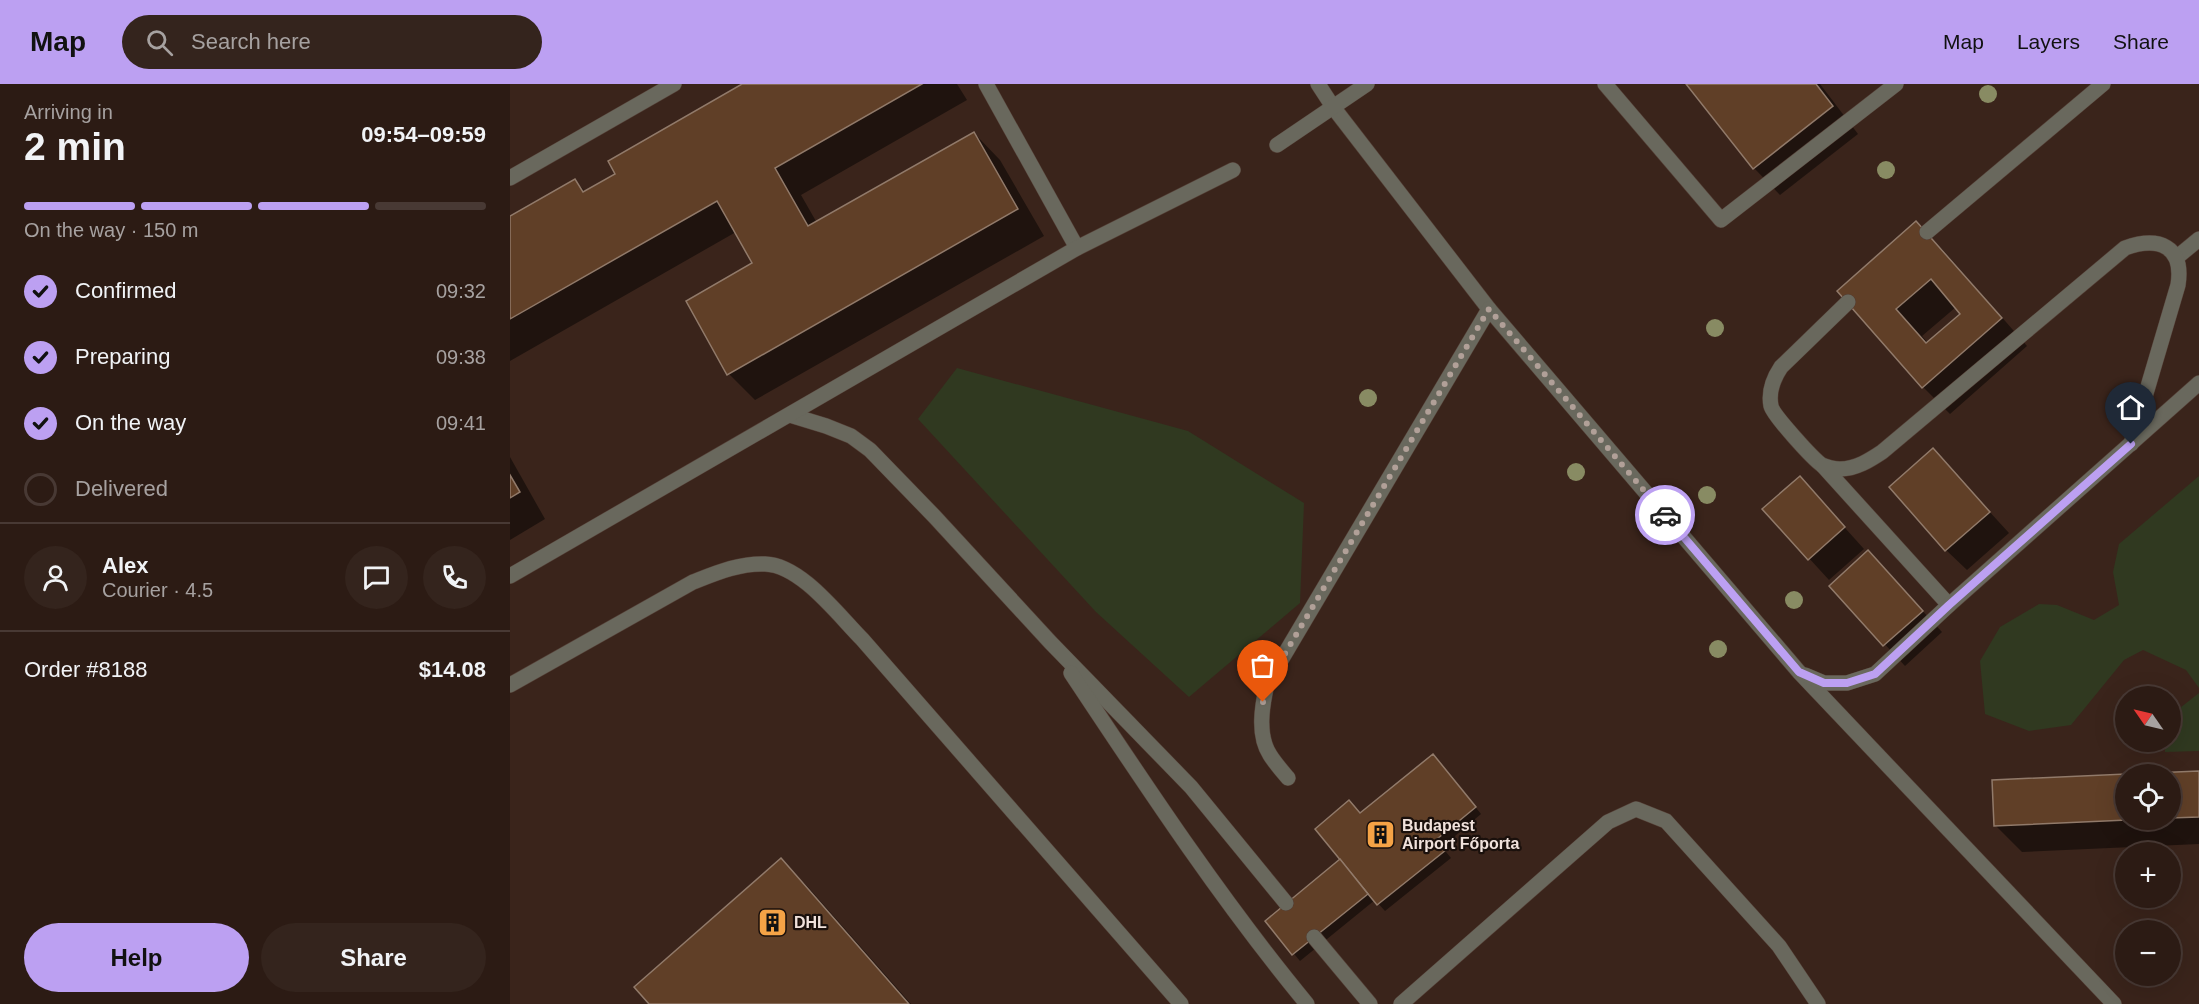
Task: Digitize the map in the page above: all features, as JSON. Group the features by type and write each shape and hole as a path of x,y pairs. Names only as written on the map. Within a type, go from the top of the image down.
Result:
{"lane":[{"path":"510,178 674,84"},
{"path":"986,84 1077,248"},
{"path":"1318,84 1333,107 1489,309 1799,672 2114,1004"},
{"path":"1277,145 1366,84"},
{"path":"1605,84 1721,220 1896,84"},
{"path":"1927,232 2103,84"},
{"path":"510,576 1077,248 1233,170"},
{"path":"2176,258 2199,238"},
{"path":"1823,466 1841,469 1865,463 1882,452 2125,248 2141,243 2158,243 2176,258 2180,270 2178,285 2131,444"},
{"path":"1848,302 1781,367 1774,377 1770,390 1771,408 1777,418 1949,605"},
{"path":"1288,778 1269,754 1262,732 1263,702 1267,684 1489,309"},
{"path":"1799,672 1824,683 1847,683 1875,674 1949,605 2199,383"},
{"path":"790,415 851,436 870,450 1051,643 1191,787 1286,903"},
{"path":"510,685 693,582 725,569 748,565 766,564 786,569 804,580 862,639 1180,1004"},
{"path":"1051,643 1155,801 1264,953 1307,1004"},
{"path":"1401,1004 1608,822 1636,809 1666,821 1674,829 1779,946 1818,1004"},
{"path":"1314,938 1370,1004"}],"green space":[{"path":"957,368 1188,431 1304,503 1300,603 1189,697 1096,612 918,419"},
{"path":"2199,476 2199,688 2186,670 2143,650 2124,660 2071,725 2029,731 1985,714 1980,661 2000,627 2039,604 2057,605 2094,620 2119,605 2113,572 2119,544"},
{"path":"2199,693 2199,751 2181,752 2181,707"}],"building":[{"path":"742,84 922,84 775,168 808,226 974,132 1018,209 727,375 686,301 752,263 717,201 510,319 510,216 575,179 583,192 615,174 608,161"},
{"path":"1686,84 1816,84 1833,106 1753,169"},
{"path":"1916,221 2002,318 1922,388 1837,291","holes":["1931,279 1960,314 1926,343 1896,309"]},
{"path":"1933,448 1990,512 1945,551 1889,487"},
{"path":"510,475 520,492 510,498"},
{"path":"1800,476 1845,527 1808,560 1762,509"},
{"path":"1868,550 1923,611 1883,646 1829,586"},
{"name":"Budapest Airport Főporta","path":"1433,754 1476,807 1437,839 1446,850 1377,905 1315,829 1349,800 1360,813"},
{"path":"2199,771 2199,817 2181,818 2181,772"},
{"path":"2115,774 2115,821 1994,826 1992,780"},
{"name":"DHL","path":"781,858 909,1004 649,1004 634,987"},
{"path":"1340,859 1368,894 1292,955 1265,921"}],"way so far":[{"path":"1263,702 1267,684 1489,309 1665,515"}],"place":[{"name":"Budapest Airport Főporta","path":"1381,834"},
{"name":"DHL","path":"773,922"}],"route":[{"path":"1665,515 1799,672 1824,683 1847,683 1875,674 1949,605 2131,444"}]}
